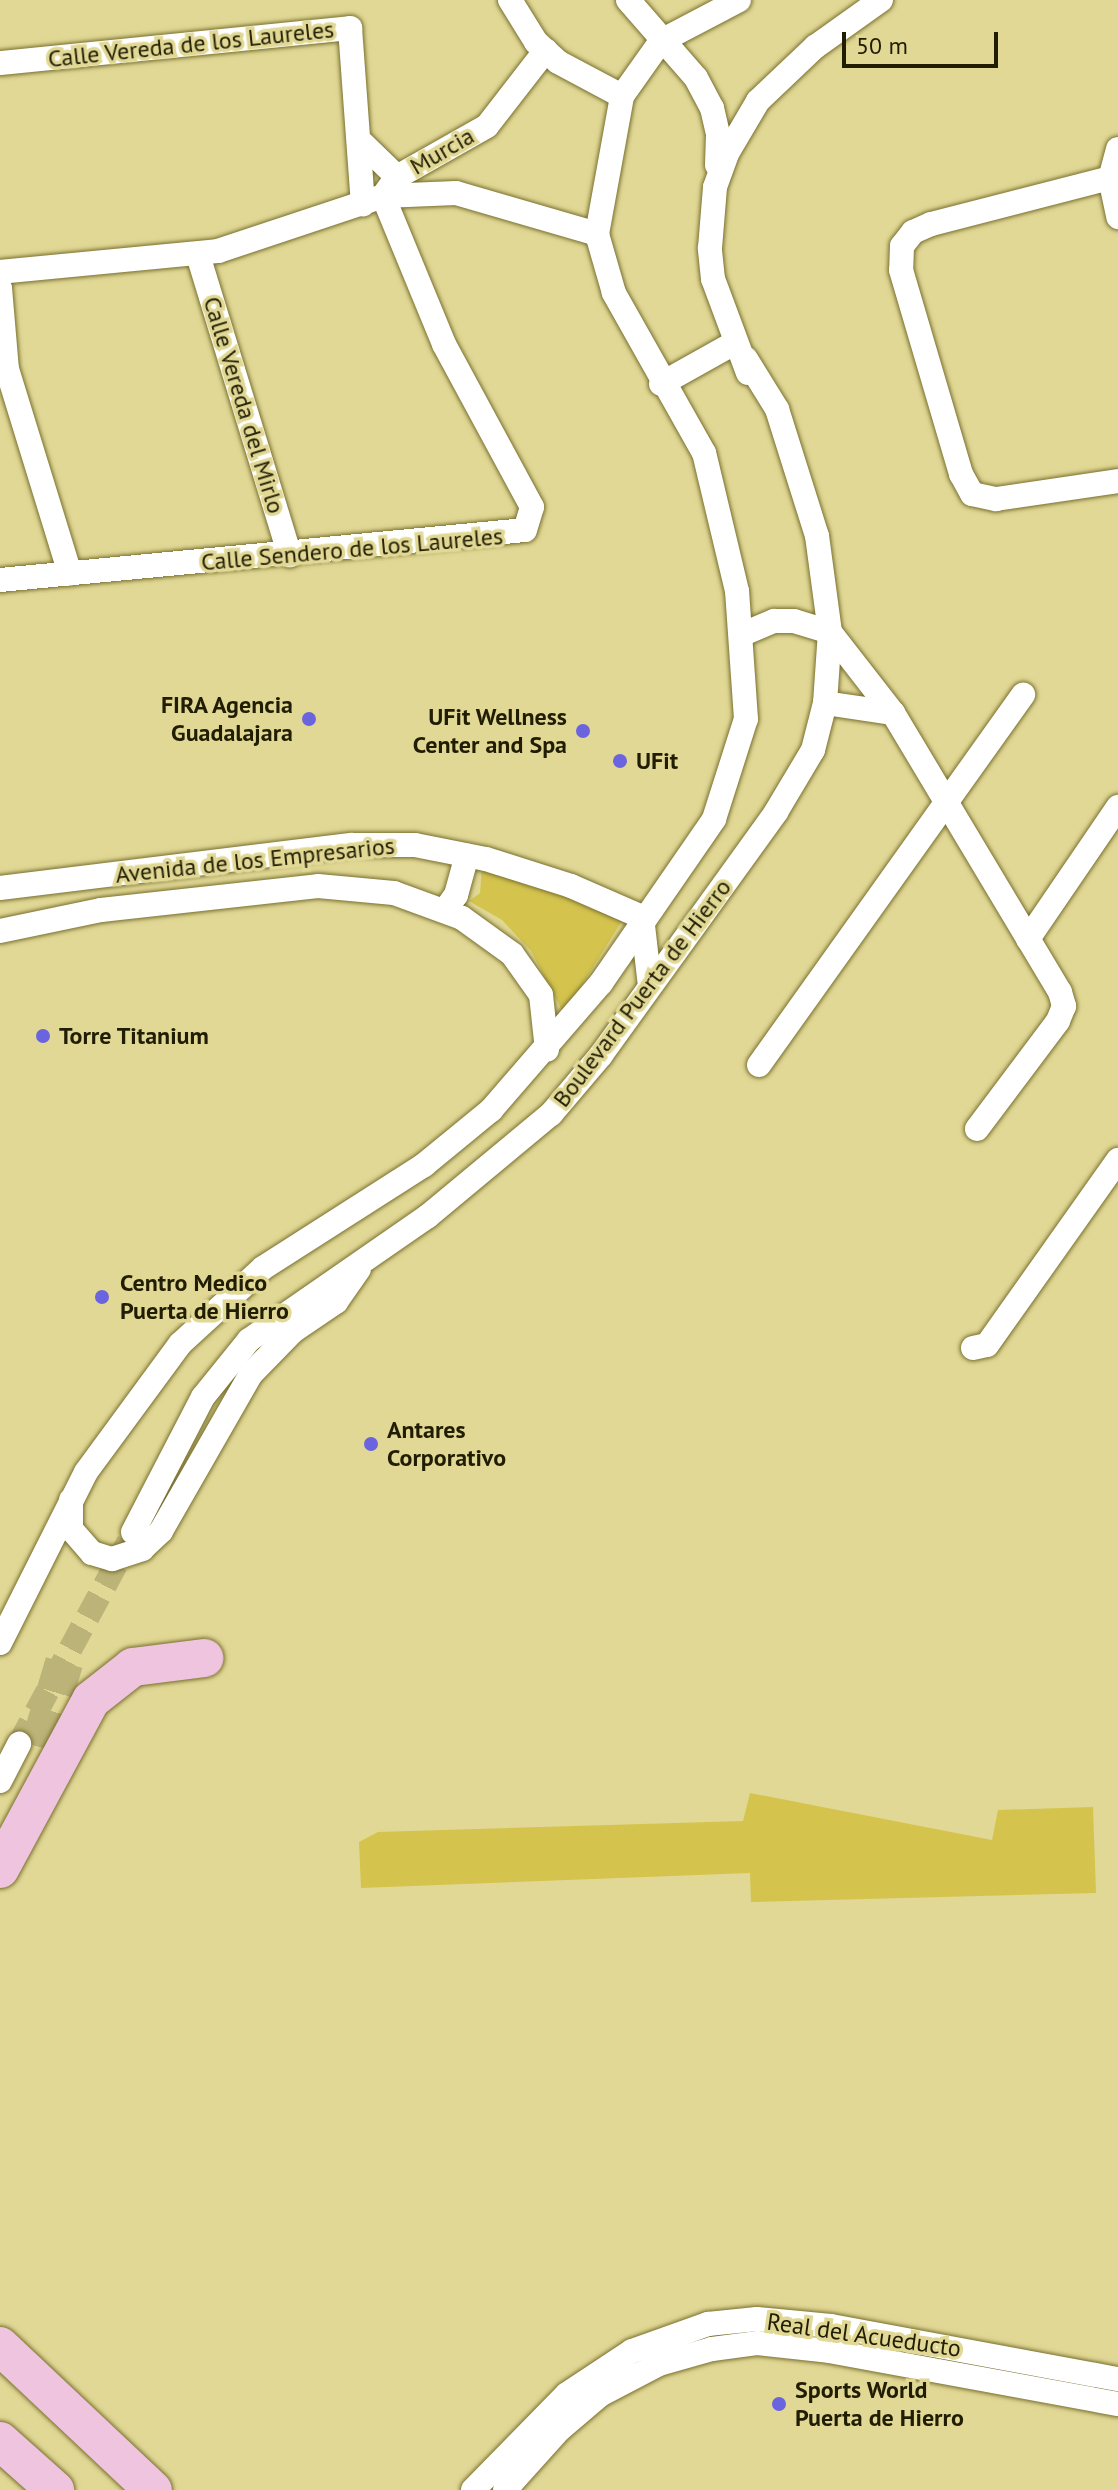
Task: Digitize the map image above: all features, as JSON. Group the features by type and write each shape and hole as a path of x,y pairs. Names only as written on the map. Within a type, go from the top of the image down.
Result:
{"main road":[{"path":"0,1869 91,1700 133,1667 204,1658"},
{"path":"0,1823 29,1745"},
{"path":"0,2346 153,2490"},
{"path":"0,2441 55,2490"}],"street":[{"path":"510,0 546,50 567,69 622,96"},
{"path":"628,0 696,78 712,108 718,135 715,187"},
{"path":"661,41 739,0"},
{"path":"715,187 728,152 758,101 815,47 881,0"},
{"name":"Calle Vereda de los Laureles","path":"0,63 350,28 359,140 381,193"},
{"name":"Boulevard Puerta de Hierro","path":"0,1643 71,1498 152,1376 226,1300 263,1268 424,1165 491,1110 579,1012 642,917 714,819 727,789 746,719 743,634 729,548 706,474 704,453 682,410 663,388 614,293 597,234 622,96 661,41"},
{"name":"Murcia","path":"359,140 381,193 487,126 546,50"},
{"path":"1118,149 1110,178 1118,217"},
{"path":"1110,178 931,224 913,232 902,246 901,270 956,459 972,494 996,499 1118,481"},
{"name":"Boulevard Puerta de Hierro","path":"133,1532 203,1397 233,1356 268,1325 440,1207 551,1114 611,1040 776,812 813,750 825,703 830,632 817,536 777,421 749,377 713,279 710,233 715,187"},
{"path":"0,272 198,255 381,193 456,193 597,234"},
{"name":"Calle Sendero de los Laureles","path":"0,580 519,534 532,515 444,344 381,193"},
{"name":"Calle Vereda del Mirlo","path":"198,255 290,555"},
{"path":"0,288 7,369 70,574"},
{"path":"663,388 741,351"},
{"path":"743,634 774,621 794,621 830,632 893,713 1028,939 1064,1006 977,1129"},
{"path":"759,1065 948,807 1023,695"},
{"path":"825,703 893,713"},
{"path":"1028,939 1118,807"},
{"name":"Avenida de los Empresarios","path":"0,888 352,845 415,845 467,855 571,886 642,917"},
{"path":"445,910 456,895 467,855"},
{"name":"Avenida de los Empresarios","path":"0,931 101,910 318,886 394,893 445,910 488,934 530,975 547,1017 547,1050"},
{"path":"642,917 650,986"},
{"path":"579,1012 611,1040"},
{"path":"973,1348 987,1345 1118,1160"},
{"path":"71,1498 69,1519 83,1547 112,1559 142,1549 161,1531 251,1374 293,1331 336,1302 364,1260"},
{"path":"0,1781 29,1745"},
{"name":"Real del Acueducto","path":"473,2490 567,2394 632,2351 708,2324 757,2319 831,2326 1118,2379"},
{"name":"Real del Acueducto","path":"505,2490 560,2429 600,2395 659,2364 712,2349 757,2343 817,2349 1118,2404"}],"shaded area":[{"path":"482,866 625,916 564,1014 531,951 502,920 469,901 480,893"},
{"path":"750,1793 992,1840 998,1810 1093,1807 1096,1893 751,1902 750,1873 361,1888 359,1842 378,1832 743,1821"}],"tunnel":[{"path":"19,1744 128,1542"},
{"path":"39,1747 64,1663"}],"place":[{"name":"FIRA Agencia Guadalajara","path":"309,719"},
{"name":"UFit Wellness Center and Spa","path":"583,731"},
{"name":"UFit","path":"620,761"},
{"name":"Torre Titanium","path":"43,1036"},
{"name":"Centro Medico Puerta de Hierro","path":"102,1297"},
{"name":"Antares Corporativo","path":"371,1444"},
{"name":"Sports World Puerta de Hierro","path":"779,2404"}]}
